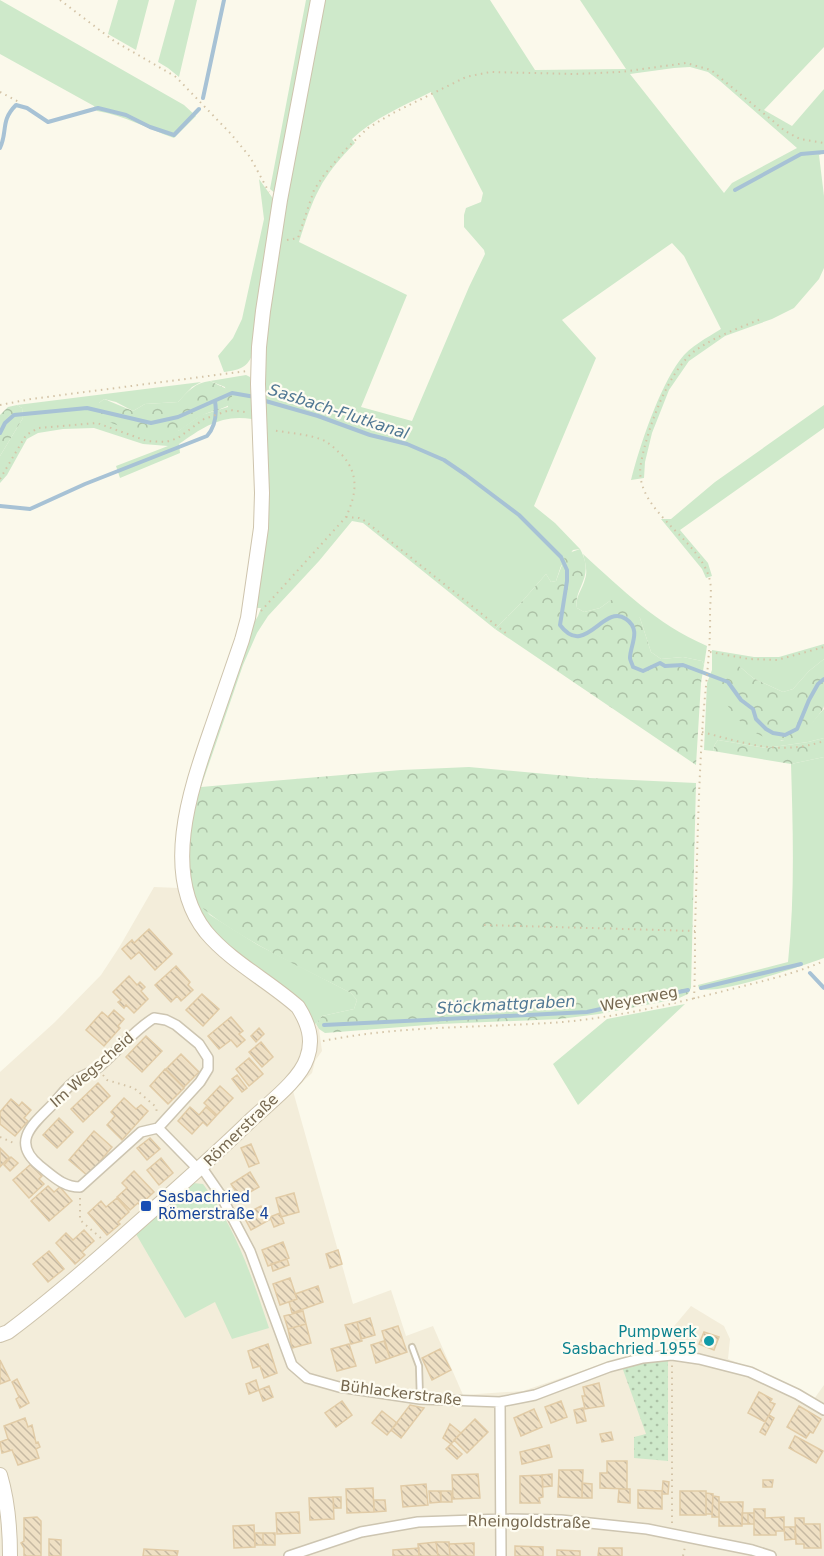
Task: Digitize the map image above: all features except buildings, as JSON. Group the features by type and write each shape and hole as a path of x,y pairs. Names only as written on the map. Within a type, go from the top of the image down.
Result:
{"street":[{"path":"310,1043 306,1020 298,1007 213,940 197,919 187,891 183,869 183,843 185,817 193,782 248,618 261,528 258,370 263,311 280,201 318,0"},
{"name":"Im Wegscheid","path":"25,1144 33,1124 77,1079 98,1068 142,1025 154,1018 176,1025 199,1044 208,1058 208,1069 200,1082 158,1128 141,1132 80,1187"},
{"name":"Römerstraße","path":"0,1335 34,1312 200,1169 296,1076 308,1057 310,1043"},
{"path":"158,1128 200,1169"},
{"path":"25,1144 28,1155 62,1183 71,1187 80,1187"},
{"name":"Bühlackerstraße","path":"200,1169 220,1194 250,1251 292,1365 307,1378 339,1387 420,1399 500,1402 535,1395 609,1367 643,1358 672,1355 699,1359 750,1372 824,1410"},
{"path":"500,1402 501,1556"},
{"path":"0,1475 7,1500 10,1556"},
{"name":"Rheingoldstraße","path":"289,1556 361,1532 418,1522 561,1520 647,1529 752,1550 771,1556"}],"lane":[{"path":"412,1347 419,1366 420,1399"}],"path":[{"path":"60,0 114,41 176,77 231,134 250,157 272,196 280,201"},
{"path":"274,243 298,238 308,205 319,183 346,149 368,128 393,113 466,78 490,72 575,74 621,72 671,64 697,65 711,70 785,131 800,139 824,143"},
{"path":"0,92 21,103"},
{"path":"694,999 702,732 705,683 710,652 710,581 704,565 652,504 642,485 640,465 649,432 667,389 683,362 695,351 722,335 761,319"},
{"path":"0,405 258,370"},
{"path":"0,479 26,435 38,428 97,423 147,441 166,442 178,438 204,419 230,410 323,440 334,447 353,472 356,487 352,503 345,517 265,608 256,616 248,618"},
{"path":"345,517 365,521 507,634"},
{"path":"710,652 749,659 777,660 824,647"},
{"path":"702,732 766,748 788,749 824,741"},
{"path":"484,925 695,931"},
{"name":"Weyerweg","path":"310,1043 359,1034 425,1028 573,1020 694,999 785,975 824,960"},
{"path":"98,1068 107,1080 134,1088 156,1107 158,1128"},
{"path":"0,1137 14,1144 25,1144"},
{"path":"80,1187 80,1220 111,1247"},
{"path":"672,1355 672,1534"}],"shaded area":[{"path":"154,887 179,888 297,998 319,1029 322,1051 315,1061 312,1073 293,1091 353,1304 391,1290 406,1336 433,1326 463,1395 523,1391 599,1365 645,1353 680,1350 670,1331 691,1306 724,1326 730,1339 728,1359 771,1376 814,1399 824,1385 824,1556 0,1556 0,1072 55,1022 101,975"}],"green space":[{"path":"0,0 184,105 196,116 174,138 126,119 97,111 94,106 0,54"},
{"path":"118,0 149,0 136,50 108,34"},
{"path":"175,0 197,0 179,77 158,62"},
{"path":"306,0 313,0 276,194 270,189"},
{"path":"325,0 490,0 535,70 626,69 580,0 824,0 824,47 764,110 792,126 824,89 824,153 819,155 824,196 824,268 819,279 794,308 772,319 725,336 689,361 669,390 652,433 645,462 644,478 631,480 645,434 672,372 684,355 721,329 684,256 672,243 562,320 596,358 534,506 555,523 580,549 573,550 561,566 556,581 551,582 546,574 495,629 363,523 352,521 268,616 257,633 243,665 201,787 195,795 249,631 261,608 256,608 265,542 263,365 268,310 292,167","holes":["690,67 708,72 720,81 797,148 732,183 724,193 630,74","431,92 483,193 481,202 466,208 464,227 485,254 412,421 361,407 407,295 299,242 320,188 334,166 355,143 352,139 379,119"]},
{"path":"259,179 274,200 252,355 244,366 224,372 218,356 233,338 242,319 264,219"},
{"path":"246,375 250,377 252,419 231,418 213,423 179,444 180,453 120,478 116,466 168,446 143,444 94,428 38,433 27,439 0,483 0,456 23,418 22,408 17,405 201,382 192,387 178,402 145,404 133,411 116,402 104,399 99,403 178,431 201,415 228,407 225,387 210,381"},
{"path":"210,381 231,391 233,402 226,407 203,415 170,434 153,434 125,428 106,420 101,413 99,403 104,399 133,411 145,404 178,402 196,386"},
{"path":"17,405 22,408 23,418 0,456 0,415 8,407"},
{"path":"824,405 824,428 680,530 708,563 712,576 706,578 702,569 661,519 671,519 715,482"},
{"path":"580,549 586,568 578,594 577,608 584,612 600,608 611,600 625,602 640,618 651,652 661,659 683,657 702,661 704,665 696,765 495,629 546,574 551,582 556,581 566,554"},
{"path":"583,554 656,617 707,646 704,665 702,661 683,657 661,659 651,652 640,618 611,600 600,608 584,612 577,608 586,573"},
{"path":"824,644 824,659 809,671 793,689 783,692 753,678 739,666 781,741 803,732 824,709 824,738 766,748 718,740 713,751 704,750 707,683 712,670 712,650 754,657 779,657"},
{"path":"824,659 824,706 814,721 798,736 780,740 761,736 744,724 730,709 722,692 721,677 729,664 739,666 753,678 783,692 793,689 809,671"},
{"path":"824,738 824,757 791,764 713,751 718,740 766,748"},
{"path":"824,757 824,958 741,984 709,990 699,989 698,985 788,962 793,888 791,764"},
{"path":"469,767 590,778 696,783 691,988 688,994 677,999 560,1019 440,1024 325,1033 316,1024 322,1016 354,1009 357,1000 351,993 240,934 202,907 192,895 188,874 188,842 194,804 201,787 401,770"},
{"path":"192,895 210,915 258,945 351,993 357,1000 354,1009 322,1016 316,1024 314,1023 305,1008 281,984 226,944 214,932 204,919"},
{"path":"685,1004 578,1105 553,1064 607,1019"},
{"path":"193,1183 203,1184 225,1217 250,1272 269,1328 232,1339 215,1302 185,1318 136,1234"},
{"path":"668,1358 668,1461 634,1458 634,1437 646,1434 622,1367 641,1361"}],"waterway":[{"path":"203,98 224,0"},
{"path":"0,148 6,121 16,105 27,108 48,122 98,108 126,115 150,127 174,135 199,109"},
{"path":"735,190 801,154 824,152"},
{"name":"Sasbach-Flutkanal","path":"0,433 5,423 14,415 87,408 151,423 178,417 232,393 255,397"},
{"name":"Sasbach-Flutkanal","path":"262,400 318,416 370,435 407,444 444,460 466,475 519,515 561,557 567,570 567,581 560,625 569,634 578,636 586,634 610,618 618,616 626,619 631,623 634,633 630,653 633,667 643,671 660,663 665,666 683,665 728,682 741,700 753,709 756,719 766,729 785,735 797,729 809,700 818,684 824,679"},
{"path":"0,506 30,509 85,484 207,436 215,420 215,401"},
{"name":"Stöckmattgraben","path":"701,988 801,964"},
{"name":"Stöckmattgraben","path":"810,973 824,988"},
{"name":"Stöckmattgraben","path":"324,1025 587,1012 688,990"}],"place":[{"name":"Sasbachried Römerstraße 4","path":"146,1206"},
{"name":"Pumpwerk Sasbachried 1955","path":"709,1341"}]}
